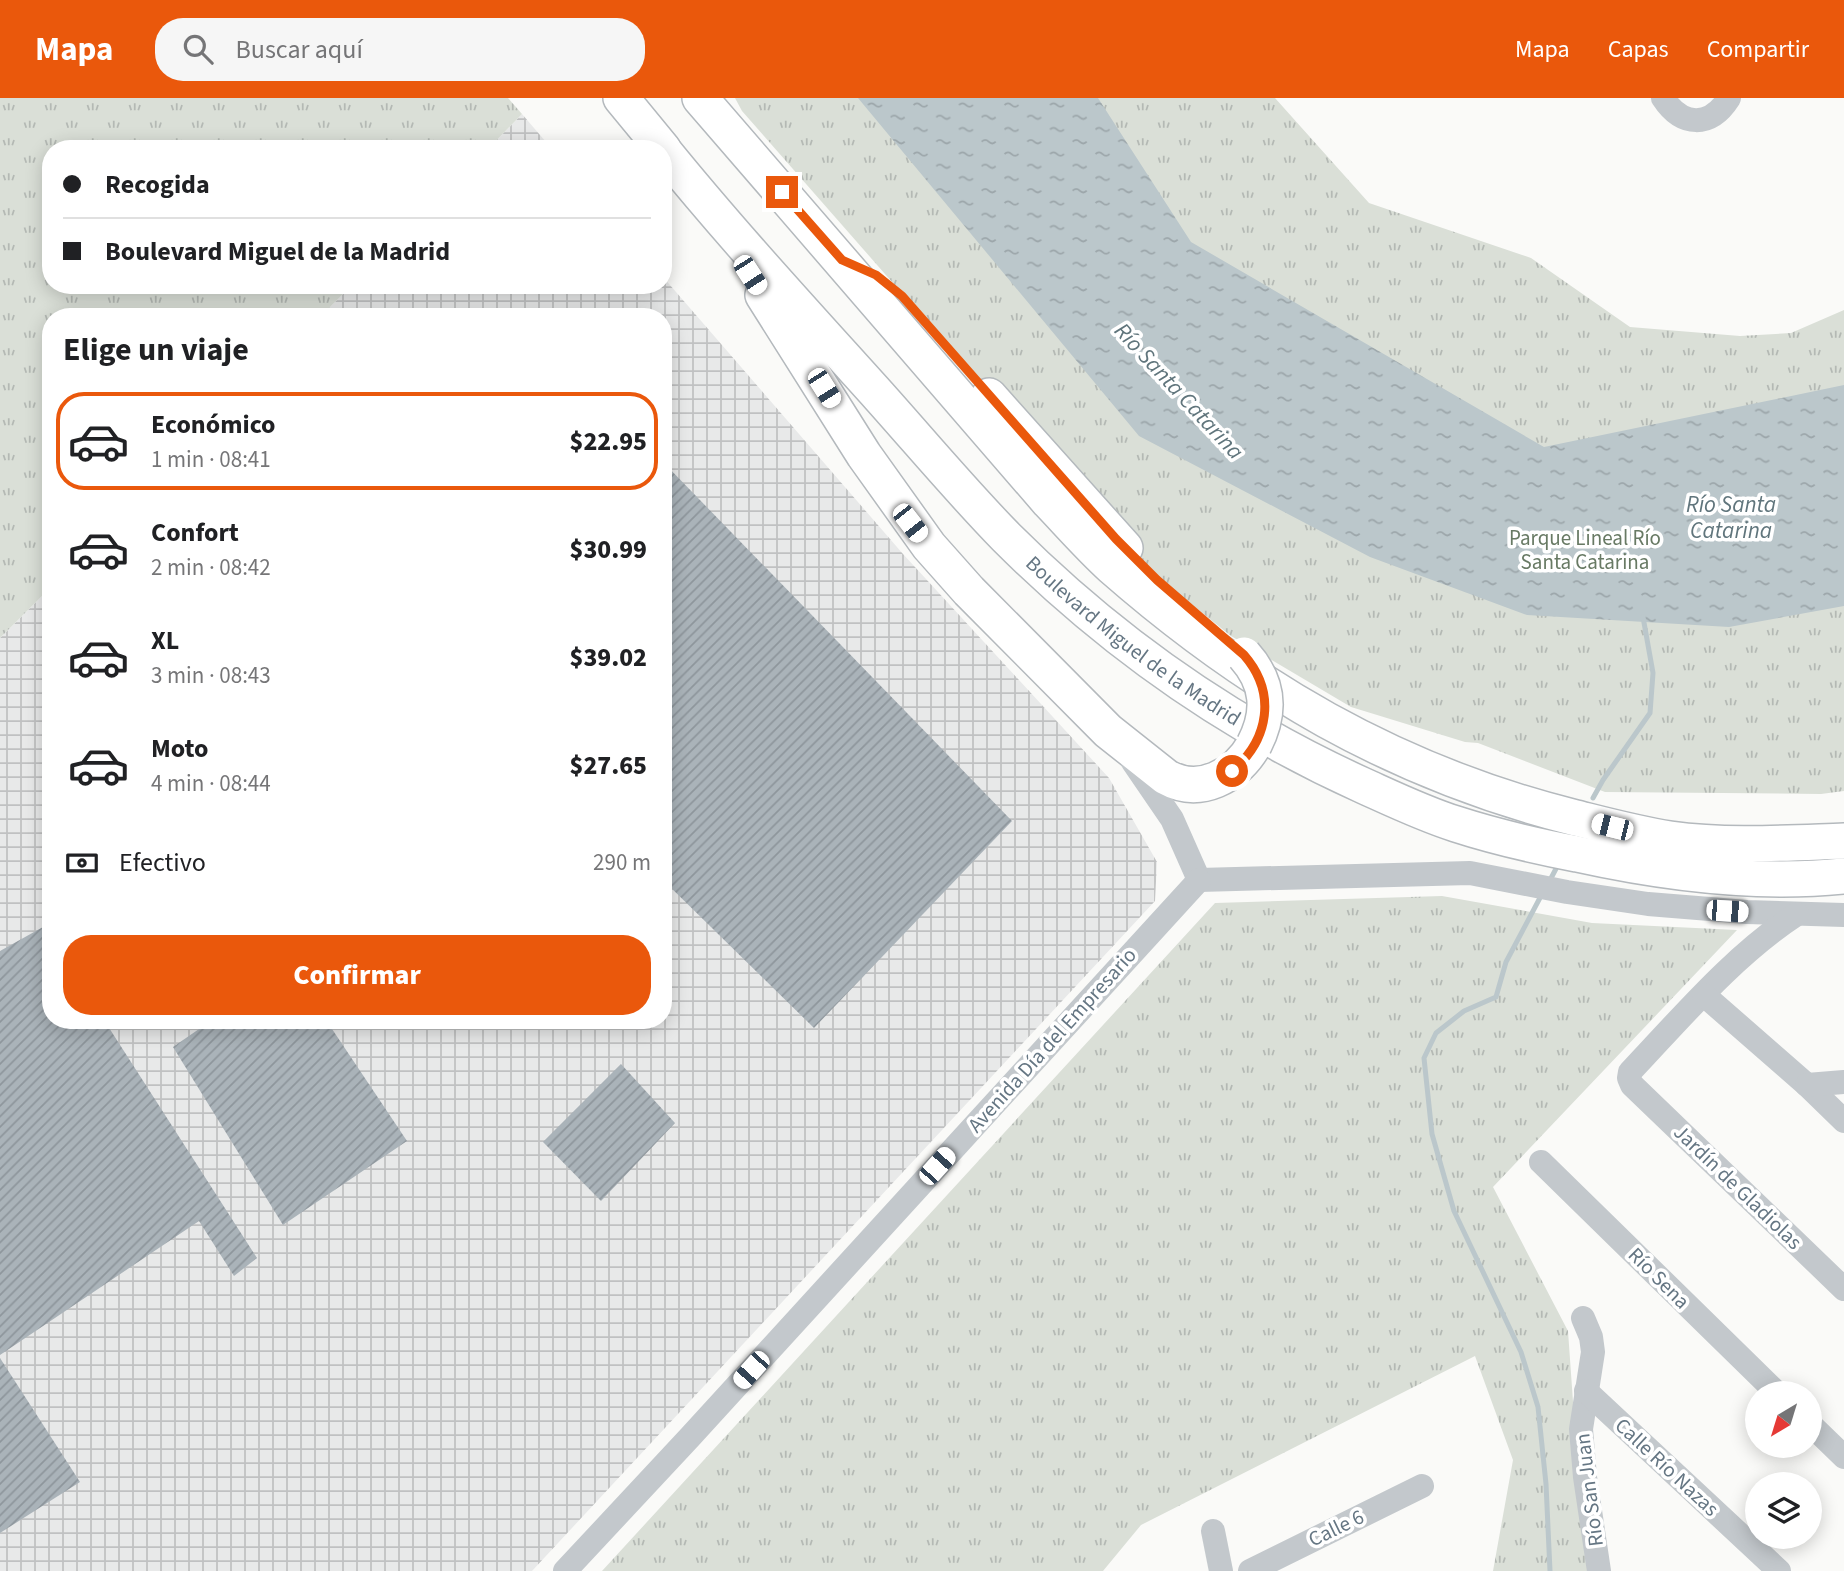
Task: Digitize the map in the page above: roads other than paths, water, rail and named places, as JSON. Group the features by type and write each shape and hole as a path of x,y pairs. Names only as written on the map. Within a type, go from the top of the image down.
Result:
{"highway":[{"name":"Boulevard Miguel de la Madrid","path":"621,98 656,140"},
{"name":"Boulevard Miguel de la Madrid","path":"700,98 1049,502 1110,565 1216,650 1288,700 1351,735 1425,769 1530,807 1670,839 1765,844 1844,841"},
{"name":"Boulevard Miguel de la Madrid","path":"672,160 727,228 1015,545 1064,591 1138,653 1240,722 1303,758 1412,807 1456,824 1537,846 1606,861 1721,876 1803,881 1844,876"},
{"path":"727,228 750,275 910,523 962,583 1108,731 1166,777 1194,786 1212,782 1232,771 1251,750 1265,716 1263,687 1256,668 1157,580 1116,539 902,296 876,275 842,260"}],"street":[{"path":"1663,98 1674,114 1693,121 1710,118 1729,98"},
{"path":"1108,731 1172,819 1199,880 1470,873 1624,901 1790,919 1844,922"},
{"name":"Avenida Día del Empresario","path":"565,1571 1199,880"},
{"path":"1844,915 1790,919 1759,942 1704,995 1844,1121"},
{"name":"Jardín de Gladiolas","path":"1704,995 1630,1072 1632,1085 1844,1289"},
{"path":"1807,1085 1844,1082"},
{"name":"Río Sena","path":"1541,1162 1765,1381"},
{"name":"Río San Juan","path":"1583,1318 1591,1337 1592,1352 1581,1429 1599,1571"},
{"name":"Calle Río Nazas","path":"1584,1400 1779,1571"},
{"path":"1822,1436 1844,1457"},
{"name":"Calle 6","path":"1250,1571 1422,1486"},
{"path":"1213,1531 1221,1571"}],"water":[{"name":"Río Santa Catarina","path":"858,98 1098,98 1191,242 1544,447 1844,385 1844,606 1729,627 1527,615 1370,557 1139,436"}],"waterway":[{"path":"1593,798 1650,713 1653,673 1643,617"},
{"path":"1549,882 1559,863"},
{"path":"1542,894 1506,962 1496,997 1464,1011 1436,1033 1424,1058 1432,1134 1454,1211 1521,1352 1538,1407 1546,1484 1550,1571"}],"park label":[{"name":"Parque Lineal Río Santa Catarina","path":"1585,550"}]}
